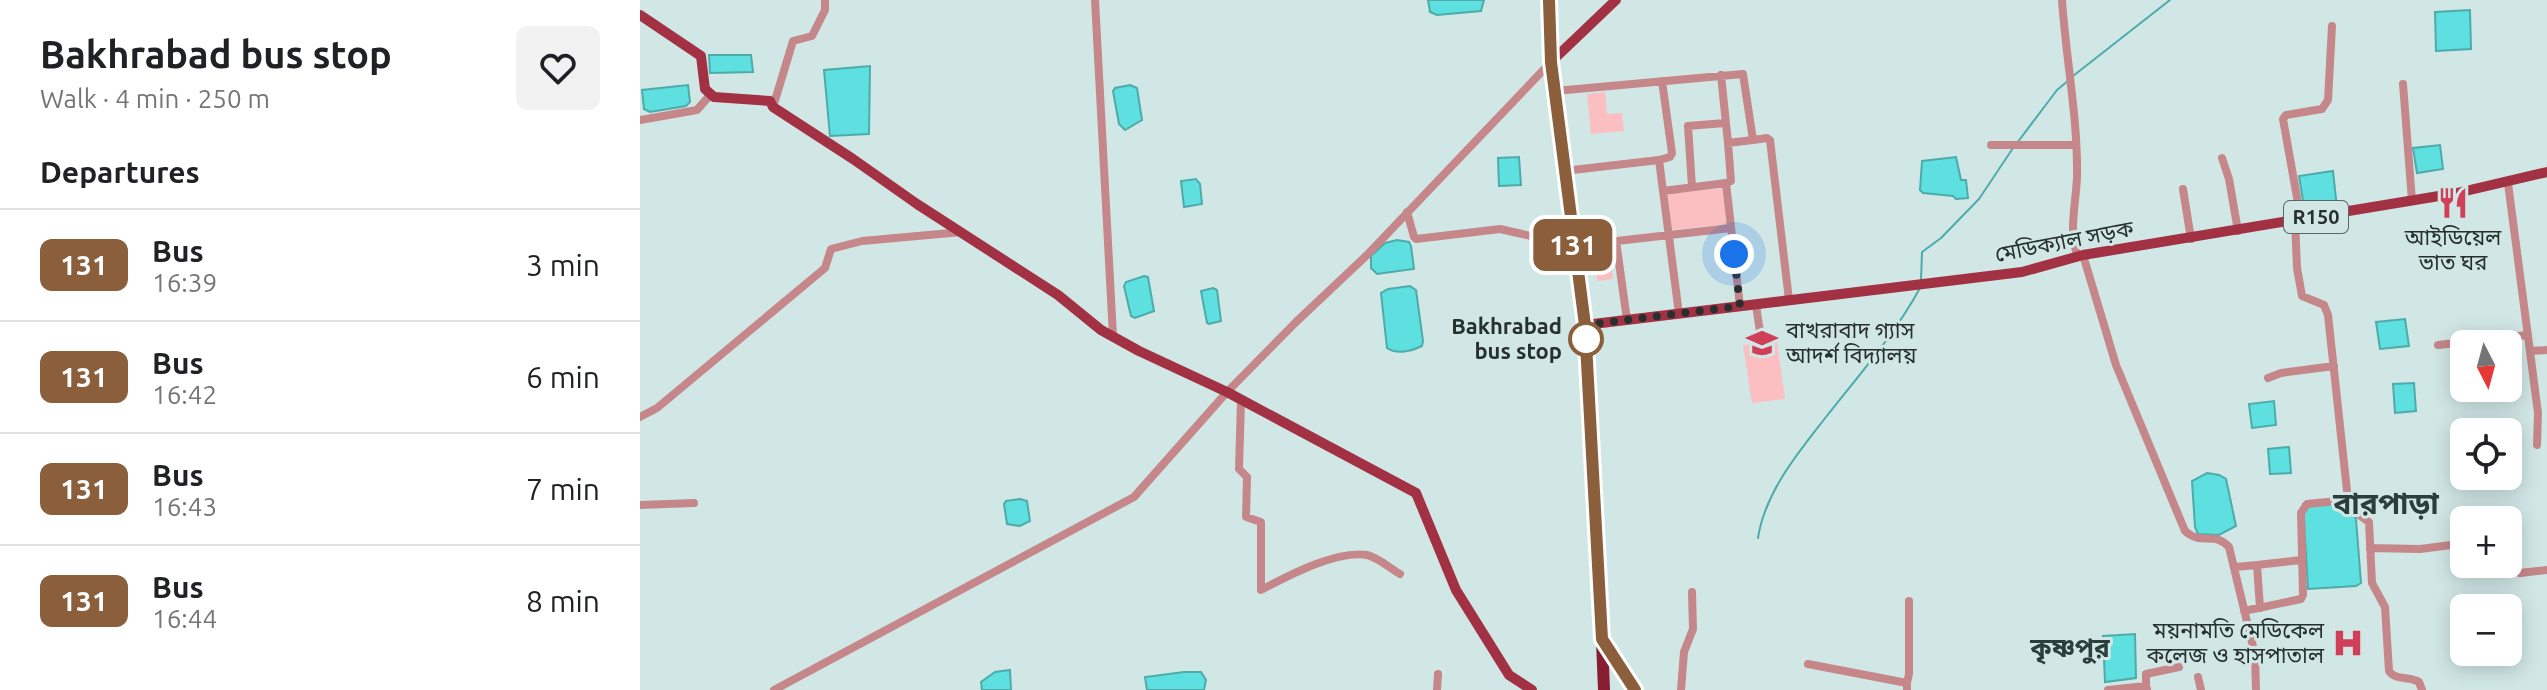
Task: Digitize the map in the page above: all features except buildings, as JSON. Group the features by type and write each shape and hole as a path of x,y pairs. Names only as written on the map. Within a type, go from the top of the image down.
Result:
{"highway":[{"path":"1549,0 1551,62 1585,325 1604,690"},
{"path":"1602,639 1635,690"}],"main road":[{"path":"1551,62 1616,0"},
{"path":"640,15 701,56 705,89 714,97 770,101 773,107 1058,295 1101,330 1227,392 1416,493 1456,590 1509,675 1531,689"},
{"name":"মেডিক্যাল সড়ক","path":"1585,325 2022,272 2080,256 2412,201 2508,183 2547,172"}],"street":[{"path":"773,107 793,41 812,36 825,10 825,0"},
{"path":"1095,0 1113,336"},
{"path":"2062,0 2072,84 2077,177 2073,240 2116,365 2187,534 2194,539 2226,542 2235,567 2255,655 2256,690"},
{"path":"2332,26 2328,100 2322,109 2286,115 2283,119 2298,220 2300,291 2304,298 2324,305 2332,338 2348,500"},
{"path":"774,690 1134,497 1227,392 1367,255 1551,62"},
{"path":"1555,91 1739,73 1744,76 1753,140"},
{"path":"1663,191 1731,181 1721,75"},
{"path":"1564,171 1670,157 1672,153 1662,81"},
{"path":"2403,84 2412,201"},
{"path":"640,120 697,110 711,94"},
{"path":"1692,187 1688,126 1725,123"},
{"path":"1728,143 1770,140 1789,300"},
{"path":"1991,145 2075,145"},
{"path":"2222,158 2238,231"},
{"path":"1659,160 1679,314"},
{"path":"1726,183 1740,306"},
{"path":"2508,183 2538,413 2537,445"},
{"path":"2183,189 2191,239"},
{"path":"1407,212 1416,239 1500,229 1535,237 1616,241 1731,228"},
{"path":"640,417 657,408 825,268 831,249 862,241 962,232"},
{"path":"1616,241 1627,320"},
{"path":"1756,305 1761,339"},
{"path":"2438,345 2528,335"},
{"path":"2530,351 2547,350"},
{"path":"2268,378 2281,373 2334,366"},
{"path":"1241,400 1239,469 1247,477 1246,517 1261,522 1261,590 1318,562 1348,557 1368,555 1400,574"},
{"path":"2244,611 2301,599 2301,513 2307,504 2355,501 2359,515 2369,522 2372,583 2385,607 2389,671 2396,677 2414,679 2422,690"},
{"path":"640,505 694,503"},
{"path":"2370,548 2420,549 2450,545"},
{"path":"2235,567 2301,560"},
{"path":"2257,565 2260,608"},
{"path":"2522,573 2547,570"},
{"path":"1681,690 1684,652 1693,629 1692,592"},
{"path":"1808,664 1907,687 1909,601"},
{"path":"2108,690 2147,688 2146,674 2179,667"},
{"path":"1437,690 1438,674"},
{"path":"2198,677 2201,690"}],"shaded area":[{"path":"1605,92 1607,114 1622,113 1624,131 1591,134 1587,94"},
{"path":"1724,188 1728,224 1672,230 1668,194"},
{"path":"1609,249 1613,279 1597,281 1594,251"},
{"path":"1777,342 1785,399 1752,403 1743,345"}],"water":[{"path":"1428,0 1484,0 1481,11 1437,15 1430,12"},
{"path":"2470,10 2471,49 2436,51 2435,12"},
{"path":"709,55 751,55 753,72 710,73"},
{"path":"870,66 869,134 830,136 824,70"},
{"path":"688,85 690,102 686,106 650,112 644,109 642,90"},
{"path":"1130,85 1137,88 1142,120 1125,130 1119,124 1113,91"},
{"path":"2440,145 2443,169 2417,173 2413,148"},
{"path":"1519,157 1521,185 1499,186 1498,158"},
{"path":"1956,157 1961,180 1966,180 1968,198 1956,199 1920,190 1922,161"},
{"path":"2333,171 2337,208 2305,213 2299,176"},
{"path":"1196,179 1200,184 1202,204 1184,207 1181,181"},
{"path":"1397,240 1409,242 1414,269 1377,274 1371,268 1371,256 1385,243"},
{"path":"1148,277 1154,311 1135,318 1131,316 1124,286 1126,282"},
{"path":"1410,286 1416,290 1423,341 1422,346 1400,352 1387,348 1381,293"},
{"path":"1217,290 1221,321 1209,324 1201,291"},
{"path":"2405,319 2409,346 2380,349 2376,322"},
{"path":"2414,383 2416,411 2395,413 2393,384"},
{"path":"2274,401 2276,425 2252,428 2249,404"},
{"path":"2289,447 2291,473 2270,474 2268,449"},
{"path":"2207,473 2226,479 2236,526 2219,535 2198,534 2195,527 2192,481"},
{"path":"2342,498 2356,519 2361,583 2356,586 2308,589 2303,504"},
{"path":"1020,499 1027,501 1030,521 1020,526 1007,524 1004,504"},
{"path":"2135,634 2136,678 2105,682 2103,636"},
{"path":"1010,670 1011,690 982,690 981,682 995,672"},
{"path":"1201,672 1206,680 1204,690 1147,690 1145,677"}],"waterway":[{"path":"2073,76 2170,0"},
{"path":"2017,143 2057,90 2069,80"},
{"path":"1921,281 1922,252 1941,238 1979,199 2013,148"},
{"path":"1758,538 1768,505 1784,474 1888,338 1920,288"}],"bus line":[{"name":"131","path":"1549,0 1551,62 1590,381 1599,618 1602,639 1635,690"}],"place":[{"name":"আইডিয়েল ভাত ঘর","path":"2453,203"},
{"name":"Bakhrabad bus stop","path":"1586,339"},
{"name":"বাখরাবাদ গ্যাস আদর্শ বিদ্যালয়","path":"1762,343"},
{"name":"ময়নামতি মেডিকেল কলেজ ও হাসপাতাল","path":"2348,643"}],"district":[{"name":"বারপাড়া","path":"2386,504"},
{"name":"কৃষ্ণপুর","path":"2070,648"}],"route":[{"path":"1586,339 1585,325 1740,306 1734,254"}]}
